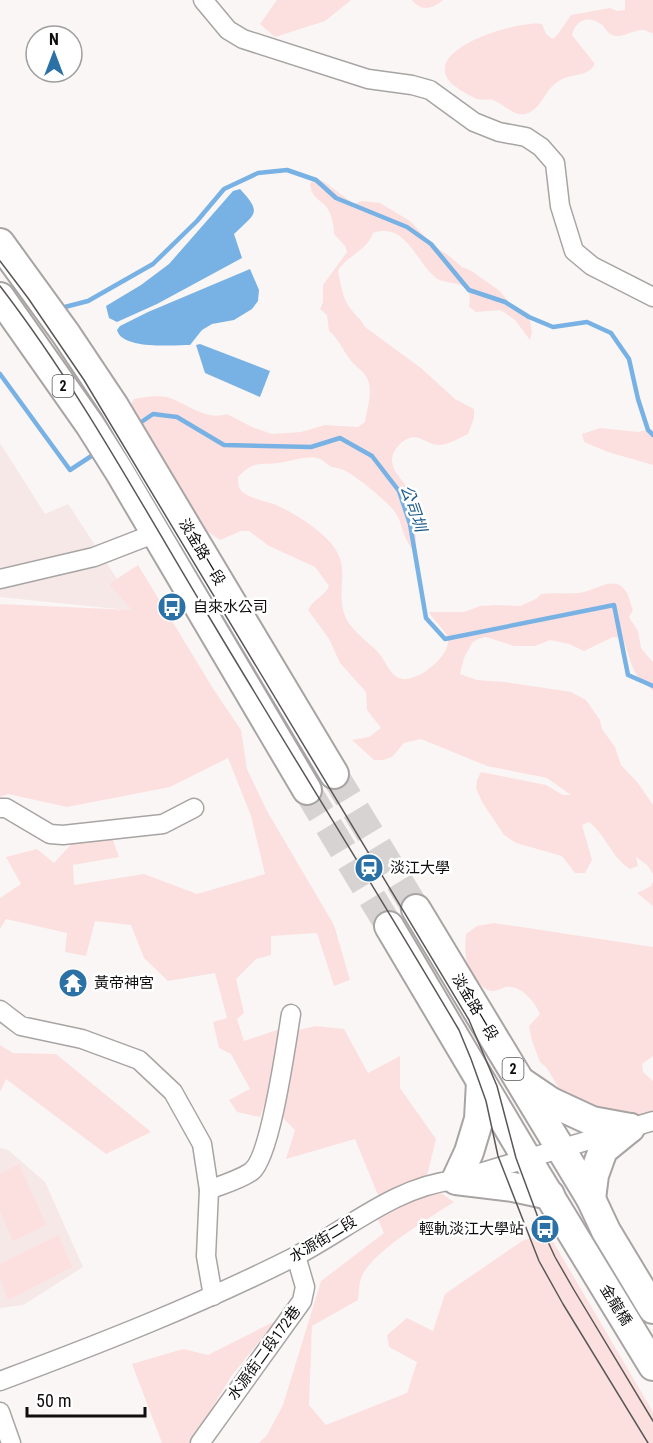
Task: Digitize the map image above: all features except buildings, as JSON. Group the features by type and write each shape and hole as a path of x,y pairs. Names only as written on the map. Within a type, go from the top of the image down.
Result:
{"main road":[{"name":"淡金路一段","path":"0,243 32,285 114,406 334,774"},
{"name":"淡金路一段","path":"0,297 90,425 119,471 307,790"},
{"name":"淡金路一段","path":"416,909 591,1199 606,1230"},
{"name":"2","path":"389,926 526,1159 550,1195"},
{"path":"519,1080 551,1101 592,1121 642,1125"},
{"path":"481,1082 479,1119 469,1152 456,1180 513,1187 550,1195"},
{"path":"591,1199 594,1175 603,1150 642,1125"},
{"name":"金龍橋","path":"550,1195 653,1366"},
{"name":"金龍橋","path":"606,1230 653,1309"}],"street":[{"path":"203,0 228,30 243,39 368,79 430,90 474,122 500,132 526,137 541,147 555,163 560,206 574,251 592,266 653,297"},
{"path":"0,579 94,556 156,533"},
{"path":"0,808 6,808 50,834 63,835 163,824 194,808"},
{"path":"0,1010 21,1026 82,1039 139,1060 173,1092 202,1144 209,1190 206,1256 213,1296"},
{"path":"209,1190 252,1171 261,1157 269,1131 291,1014"},
{"name":"水源街二段","path":"0,1381 213,1296 296,1256 366,1213 435,1182 456,1180 642,1125"},
{"name":"水源街二段172巷","path":"200,1443 302,1301 305,1287 296,1256"},
{"path":"0,1412 12,1443"}],"shaded area":[{"path":"277,0 351,0 325,21 275,37 260,24"},
{"path":"412,0 443,0 423,8"},
{"path":"625,0 653,0 653,33 640,30 615,36 596,21 583,20 576,26 572,35 595,64 587,72 556,83 527,114 512,112 493,100 477,99 450,82 445,70 449,58 477,39 514,27 542,24 546,34 553,39 571,15 610,8 617,11 625,10"},
{"path":"314,179 323,181 354,204 362,201 380,203 410,221 434,246 500,291 512,306 529,316 532,332 530,340 515,320 501,310 476,312 469,307 468,291 463,286 436,278 402,238 384,231 373,233 362,249 346,261 338,271 347,304 365,327 421,368 455,399 474,409 474,418 468,434 442,445 415,437 407,439 396,448 393,455 394,469 405,485 414,513 416,553 405,537 395,512 385,501 353,476 320,459 307,458 255,465 238,477 239,488 248,495 274,504 300,518 319,531 334,546 342,566 342,605 347,621 378,652 394,675 401,679 419,675 427,670 446,649 448,638 429,612 464,612 480,606 520,606 536,599 541,594 579,593 607,584 618,584 623,587 633,610 629,617 638,631 641,648 653,662 653,691 636,674 621,638 613,637 584,651 569,644 550,640 535,646 514,646 486,637 472,643 464,658 460,674 477,680 571,692 586,700 615,747 621,765 638,783 653,805 653,874 647,865 636,857 638,866 630,869 623,864 589,822 582,825 592,860 585,873 575,873 562,856 516,843 504,835 482,802 476,788 481,772 546,785 563,795 571,795 547,778 487,766 421,739 404,743 392,757 374,760 352,740 369,737 381,728 367,710 366,692 340,663 329,639 308,610 329,586 315,567 269,546 249,531 241,531 220,540 208,532 130,406 134,399 167,397 211,415 227,414 272,434 301,432 325,425 358,427 365,422 370,398 368,380 329,331 327,315 320,309 323,302 323,285 347,252 345,246 334,234 329,211 311,190 310,184"},
{"path":"600,428 638,432 653,429 653,465 608,452 584,442 582,434"},
{"path":"0,443 45,514 68,504 138,611 0,597"},
{"path":"138,565 241,730 247,769 267,811 334,925 350,980 334,986 317,933 271,936 271,955 256,959 236,979 244,1013 237,1019 244,1041 283,1028 298,1030 316,1026 344,1029 368,1073 400,1056 400,1088 436,1139 427,1176 435,1189 454,1202 406,1234 372,1262 361,1278 358,1300 312,1326 309,1405 326,1425 407,1393 417,1362 389,1347 387,1335 407,1318 433,1331 445,1294 522,1241 548,1233 653,1412 653,1443 259,1443 267,1435 283,1405 321,1281 384,1233 377,1217 378,1195 355,1139 286,1159 295,1130 283,1118 286,1095 268,1096 260,1117 237,1112 229,1100 250,1089 231,1054 219,1048 213,1022 227,1018 215,973 168,981 144,958 131,925 95,921 86,956 65,952 67,933 6,919 0,929 0,898 21,884 6,857 37,849 54,863 74,841 112,837 119,857 73,865 74,885 144,874 197,894 265,874 251,816 228,758 170,787 67,807 8,794 0,797 0,604 132,610 109,584"},
{"path":"653,882 653,906 637,893 651,886"},
{"path":"494,923 653,947 653,1056 642,1064 643,1072 653,1081 653,1110 642,1121 569,1105 546,1067 540,1062 532,1041 529,1026 540,1014 535,1004 527,995 512,987 496,991 486,989 469,968 465,949 466,934 477,926"},
{"path":"0,1045 13,1053 56,1054 151,1132 106,1154 6,1079 0,1092"},
{"path":"0,1148 8,1150 45,1182 83,1267 23,1305 0,1308"},
{"path":"19,1164 46,1225 13,1241 0,1211 0,1174"},
{"path":"59,1235 72,1267 8,1300 0,1278 0,1264"},
{"path":"277,1320 232,1375 191,1443 162,1443 132,1364 183,1349 208,1355"}],"water":[{"path":"240,189 254,209 251,217 234,234 242,258 157,304 117,322 109,318 106,306 141,285 169,264 233,191"},
{"path":"250,269 259,290 258,301 252,309 234,320 212,324 202,330 190,345 138,344 128,341 117,330 120,326 148,312"},
{"path":"200,344 270,371 260,397 205,373 196,345"}],"waterway":[{"path":"61,308 88,301 153,264 197,221 224,189 258,173 287,170 316,180 336,198 407,227 431,244 469,290 505,302 529,317 553,327 587,322 611,333 629,359 638,399 648,430 653,435"},
{"name":"公司圳","path":"0,374 70,470 96,453"},
{"name":"公司圳","path":"137,425 153,414 177,417 224,445 311,447 340,438 372,456 399,491 410,524 426,618 445,639 614,605 628,675 653,686"}],"tunnel":[{"path":"334,774 416,909"},
{"path":"307,790 389,926"}],"tram line":[{"path":"0,261 84,380 469,1020 497,1086 516,1158 543,1231 574,1290 653,1421"},
{"path":"0,286 57,366 109,448 459,1030 486,1101 498,1156 539,1261 648,1443"}],"place":[{"name":"自來水公司","path":"172,607"},
{"name":"淡江大學","path":"369,868"},
{"name":"黃帝神宮","path":"73,983"},
{"name":"輕軌淡江大學站","path":"545,1229"}]}
